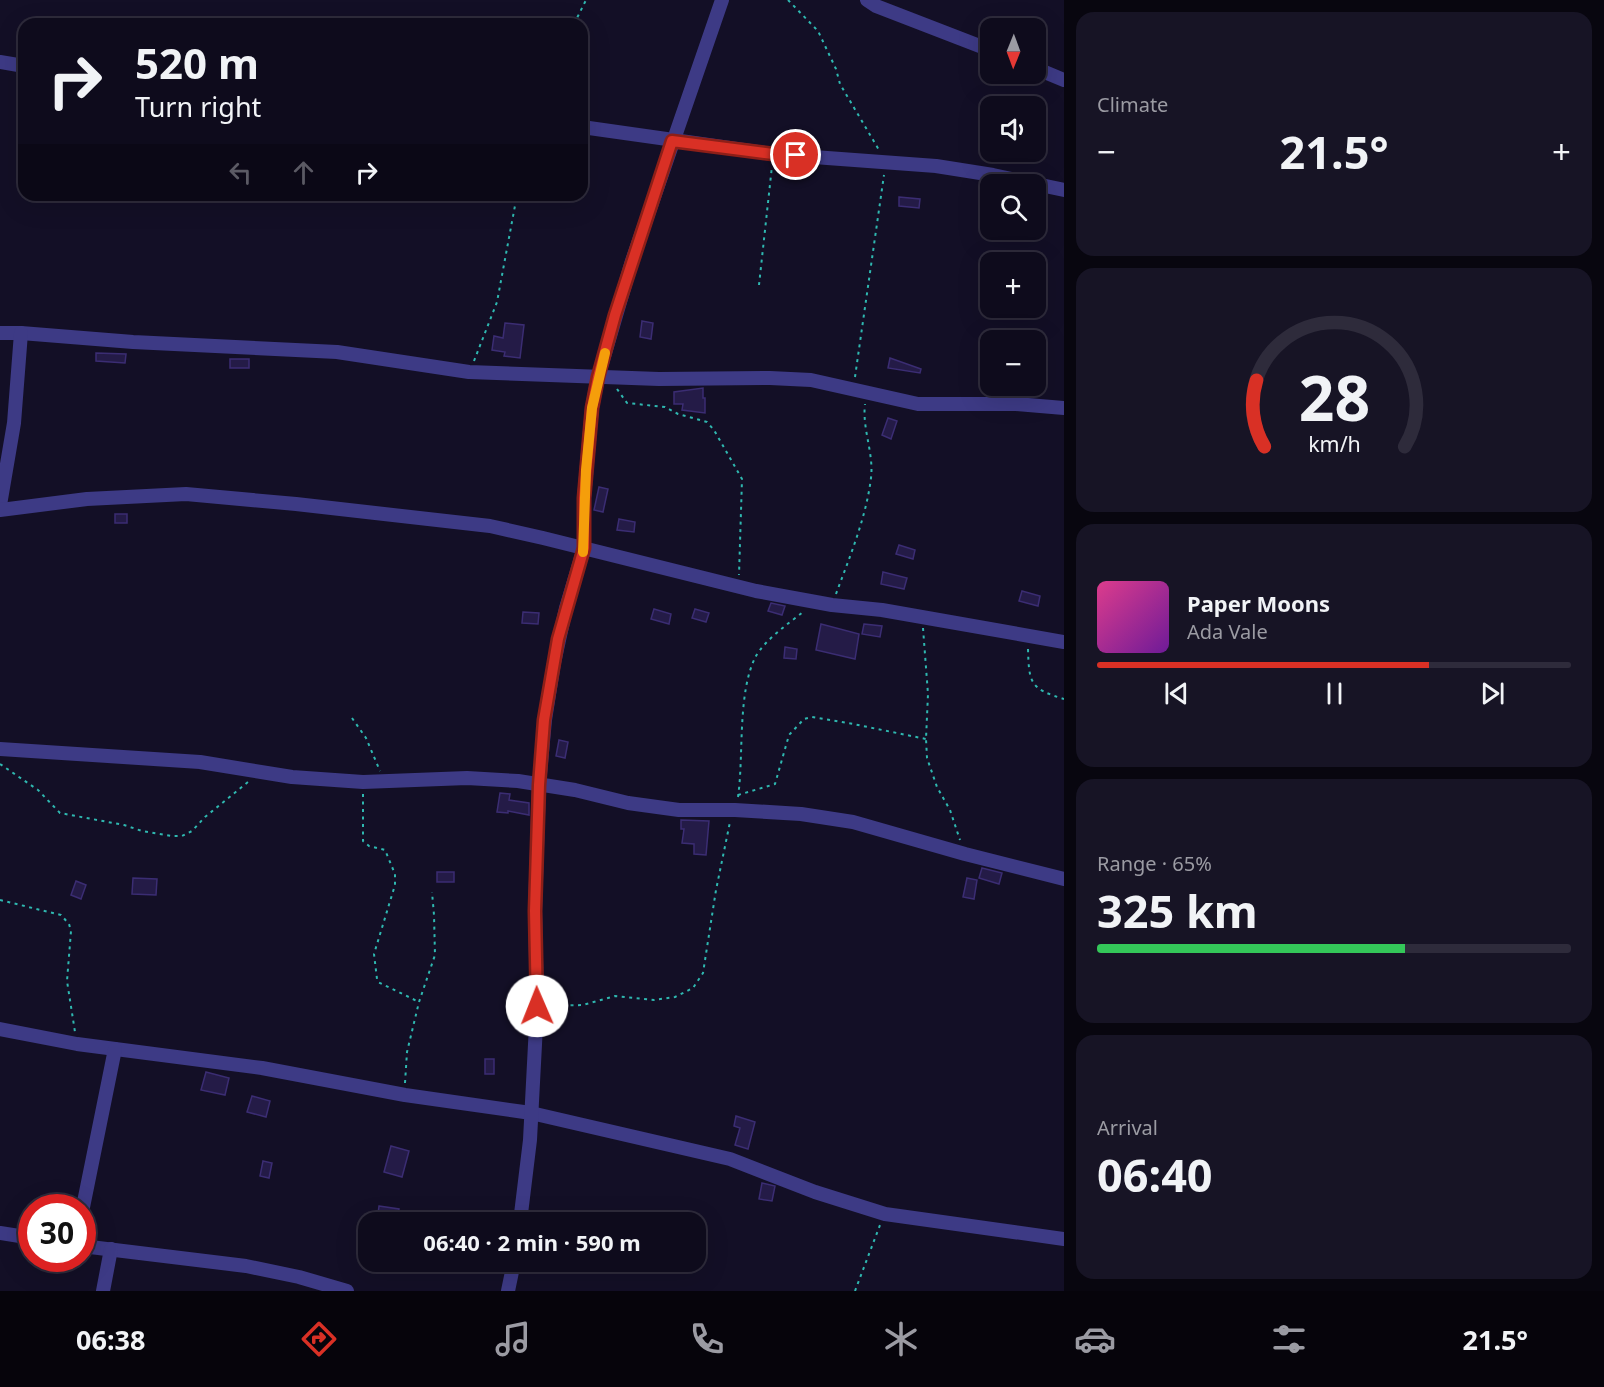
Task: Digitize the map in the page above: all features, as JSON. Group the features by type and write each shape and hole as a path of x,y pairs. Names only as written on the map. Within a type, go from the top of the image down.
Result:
{"street":[{"path":"521,1212 531,1113 537,1006 535,911 539,785 544,720 555,655 584,548 586,470 592,408 605,378 632,261 722,0"},
{"path":"867,0 876,6 980,46"},
{"path":"0,62 18,65"},
{"path":"1046,73 1064,80"},
{"path":"588,128 773,154 936,166 1064,190"},
{"path":"0,333 122,342 338,352 469,372 605,378 811,380 918,404 1016,404 1064,408"},
{"path":"0,505 14,423 21,333"},
{"path":"0,510 87,499 186,494 490,526 739,588 1064,642"},
{"path":"0,749 200,762 260,772 363,782 467,778 518,781 659,807 801,814 853,822 1064,879"},
{"path":"0,1029 77,1044 262,1068 405,1095 531,1113 730,1159 815,1192 885,1214 1064,1239"},
{"path":"86,1194 115,1049"},
{"path":"0,1233 18,1236"},
{"path":"96,1247 246,1266 299,1277 347,1291"},
{"path":"103,1291 111,1249"},
{"path":"508,1291 512,1272"}],"path":[{"path":"577,18 586,0"},
{"path":"788,0 818,31 836,69 840,84 886,162 868,276 860,392 871,461 871,477 860,528 832,605"},
{"path":"759,285 773,154"},
{"path":"469,372 497,302 517,201"},
{"path":"605,378 627,403 638,406 665,407 678,414 707,422 714,430 742,479 739,588"},
{"path":"537,1006 583,1005 615,996 654,1000 675,998 693,988 703,973 716,890 731,814 735,810 738,795 745,693 757,656 783,627 817,601"},
{"path":"922,619 928,694 926,739 930,769 950,810 965,854"},
{"path":"1028,637 1031,680 1047,694 1064,699"},
{"path":"738,795 776,784 789,735 804,719 812,717 843,722 926,739"},
{"path":"352,718 366,738 385,782"},
{"path":"0,764 38,790 60,813 171,836 182,836 192,831 205,817 260,772"},
{"path":"363,782 363,841 369,846 385,850 395,874 395,885 374,954 377,979 387,988 419,1002"},
{"path":"405,1095 407,1052 419,1002 435,955 432,892"},
{"path":"0,900 62,915 69,924 71,931 67,981 77,1044"},
{"path":"855,1291 885,1214"}],"building":[{"path":"899,197 920,199 919,208 899,206"},
{"path":"642,321 653,323 651,339 640,337"},
{"path":"505,323 524,325 520,358 504,356 505,352 492,350 494,336 503,338"},
{"path":"96,353 126,354 125,363 96,361"},
{"path":"890,358 921,369 920,373 888,368"},
{"path":"230,359 249,359 249,368 230,368"},
{"path":"703,388 705,413 682,410 683,404 674,404 674,392"},
{"path":"888,418 897,421 891,439 882,435"},
{"path":"599,487 608,489 603,512 594,510"},
{"path":"115,514 127,514 127,523 115,523"},
{"path":"619,519 635,522 634,532 617,530"},
{"path":"899,545 915,550 913,559 896,554"},
{"path":"883,572 907,578 904,589 881,584"},
{"path":"1022,591 1040,596 1038,606 1019,601"},
{"path":"771,603 785,606 782,615 768,611"},
{"path":"654,609 671,614 669,624 651,619"},
{"path":"695,609 709,613 706,622 692,618"},
{"path":"523,612 539,613 538,624 522,623"},
{"path":"821,624 859,634 855,659 816,650"},
{"path":"864,624 882,626 880,637 862,634"},
{"path":"785,647 797,649 796,659 784,658"},
{"path":"559,740 568,742 565,758 556,756"},
{"path":"500,793 510,794 509,800 529,803 529,815 508,811 508,813 497,812"},
{"path":"681,820 709,821 706,855 694,854 694,844 682,843 684,829 681,829"},
{"path":"982,868 1002,873 999,884 979,878"},
{"path":"437,872 454,872 454,882 437,882"},
{"path":"133,878 157,879 156,895 132,894"},
{"path":"967,878 977,880 974,899 963,897"},
{"path":"76,881 86,885 81,899 71,895"},
{"path":"485,1059 494,1059 494,1074 485,1074"},
{"path":"206,1072 229,1078 225,1095 201,1090"},
{"path":"252,1096 270,1101 266,1117 247,1112"},
{"path":"736,1116 755,1122 748,1149 735,1145 740,1128 734,1126"},
{"path":"391,1146 409,1151 402,1177 384,1172"},
{"path":"263,1161 272,1163 269,1178 260,1176"},
{"path":"762,1183 775,1186 772,1201 759,1199"},
{"path":"379,1206 399,1209 399,1212 378,1212"}],"slow traffic":[{"path":"583,552 586,470 592,408 605,353"}],"route":[{"path":"537,1006 535,911 539,785 544,720 558,639 584,548 584,498 592,408 615,315 672,141 796,155"}]}
